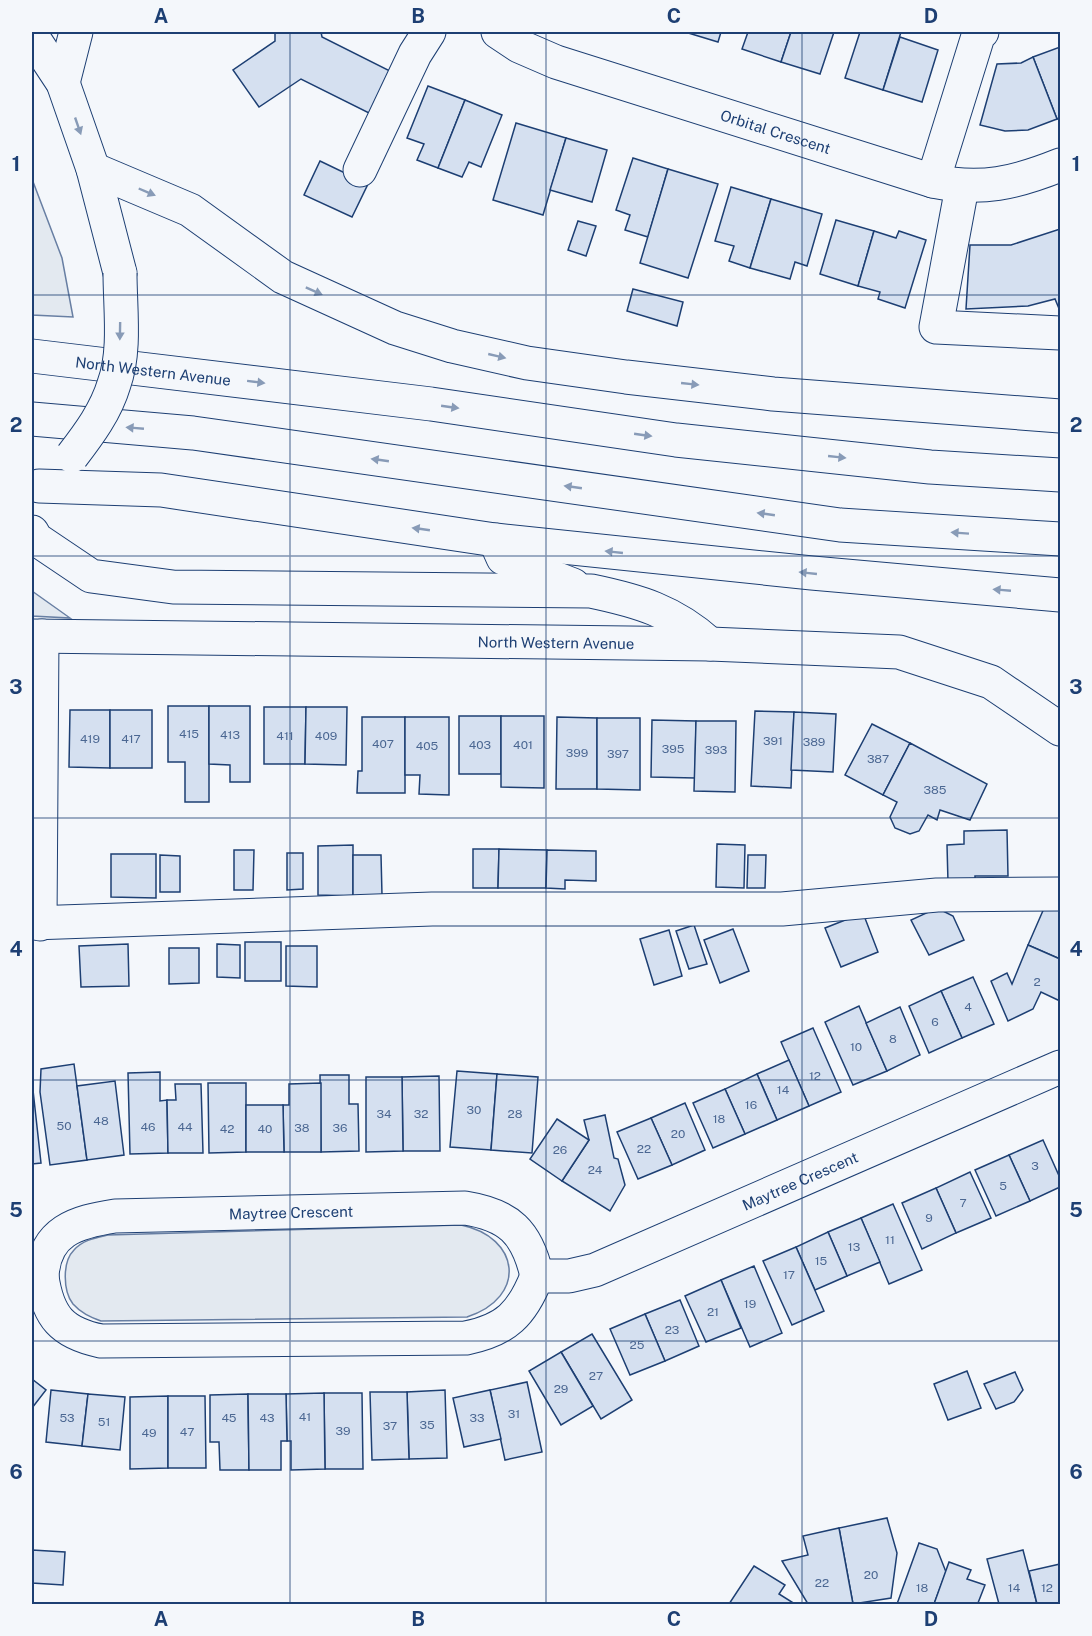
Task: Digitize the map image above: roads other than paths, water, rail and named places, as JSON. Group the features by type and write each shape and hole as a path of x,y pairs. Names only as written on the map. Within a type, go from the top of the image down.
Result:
{"main road":[{"path":"63,83 76,32"},
{"path":"360,170 415,54 429,32"},
{"name":"Orbital Crescent","path":"498,32 519,46 556,62 948,184 989,186 1017,181 1060,165"},
{"path":"982,32 979,33 948,184 936,327 1060,333"},
{"path":"32,36 63,83 93,169 120,273 121,337 115,383 95,426 72,456 35,488"},
{"path":"93,169 190,210 283,277 395,328 452,346 527,363 626,377 796,396 1060,416"},
{"name":"North Western Avenue","path":"32,356 431,404 676,440 930,468 1060,475"},
{"path":"32,419 194,433 840,525 1060,539"},
{"path":"35,488 161,490 495,540 812,573 1060,595"},
{"path":"32,532 36,539 92,576 173,587 591,591"},
{"path":"495,540 503,558 591,591 641,602 691,627 711,644"},
{"path":"37,636 36,924 432,909 782,909 937,895 1060,894"},
{"name":"North Western Avenue","path":"37,636 711,644 899,652 991,682 1060,729"},
{"name":"Maytree Crescent","path":"537,1276 569,1276 595,1270 1060,1067"},
{"name":"Maytree Crescent","path":"465,1208 488,1212 516,1229 531,1250 537,1276 518,1314 486,1334 466,1338 113,1341 77,1336 63,1327 45,1297 37,1276 55,1239 71,1226 106,1217 465,1208"}]}
